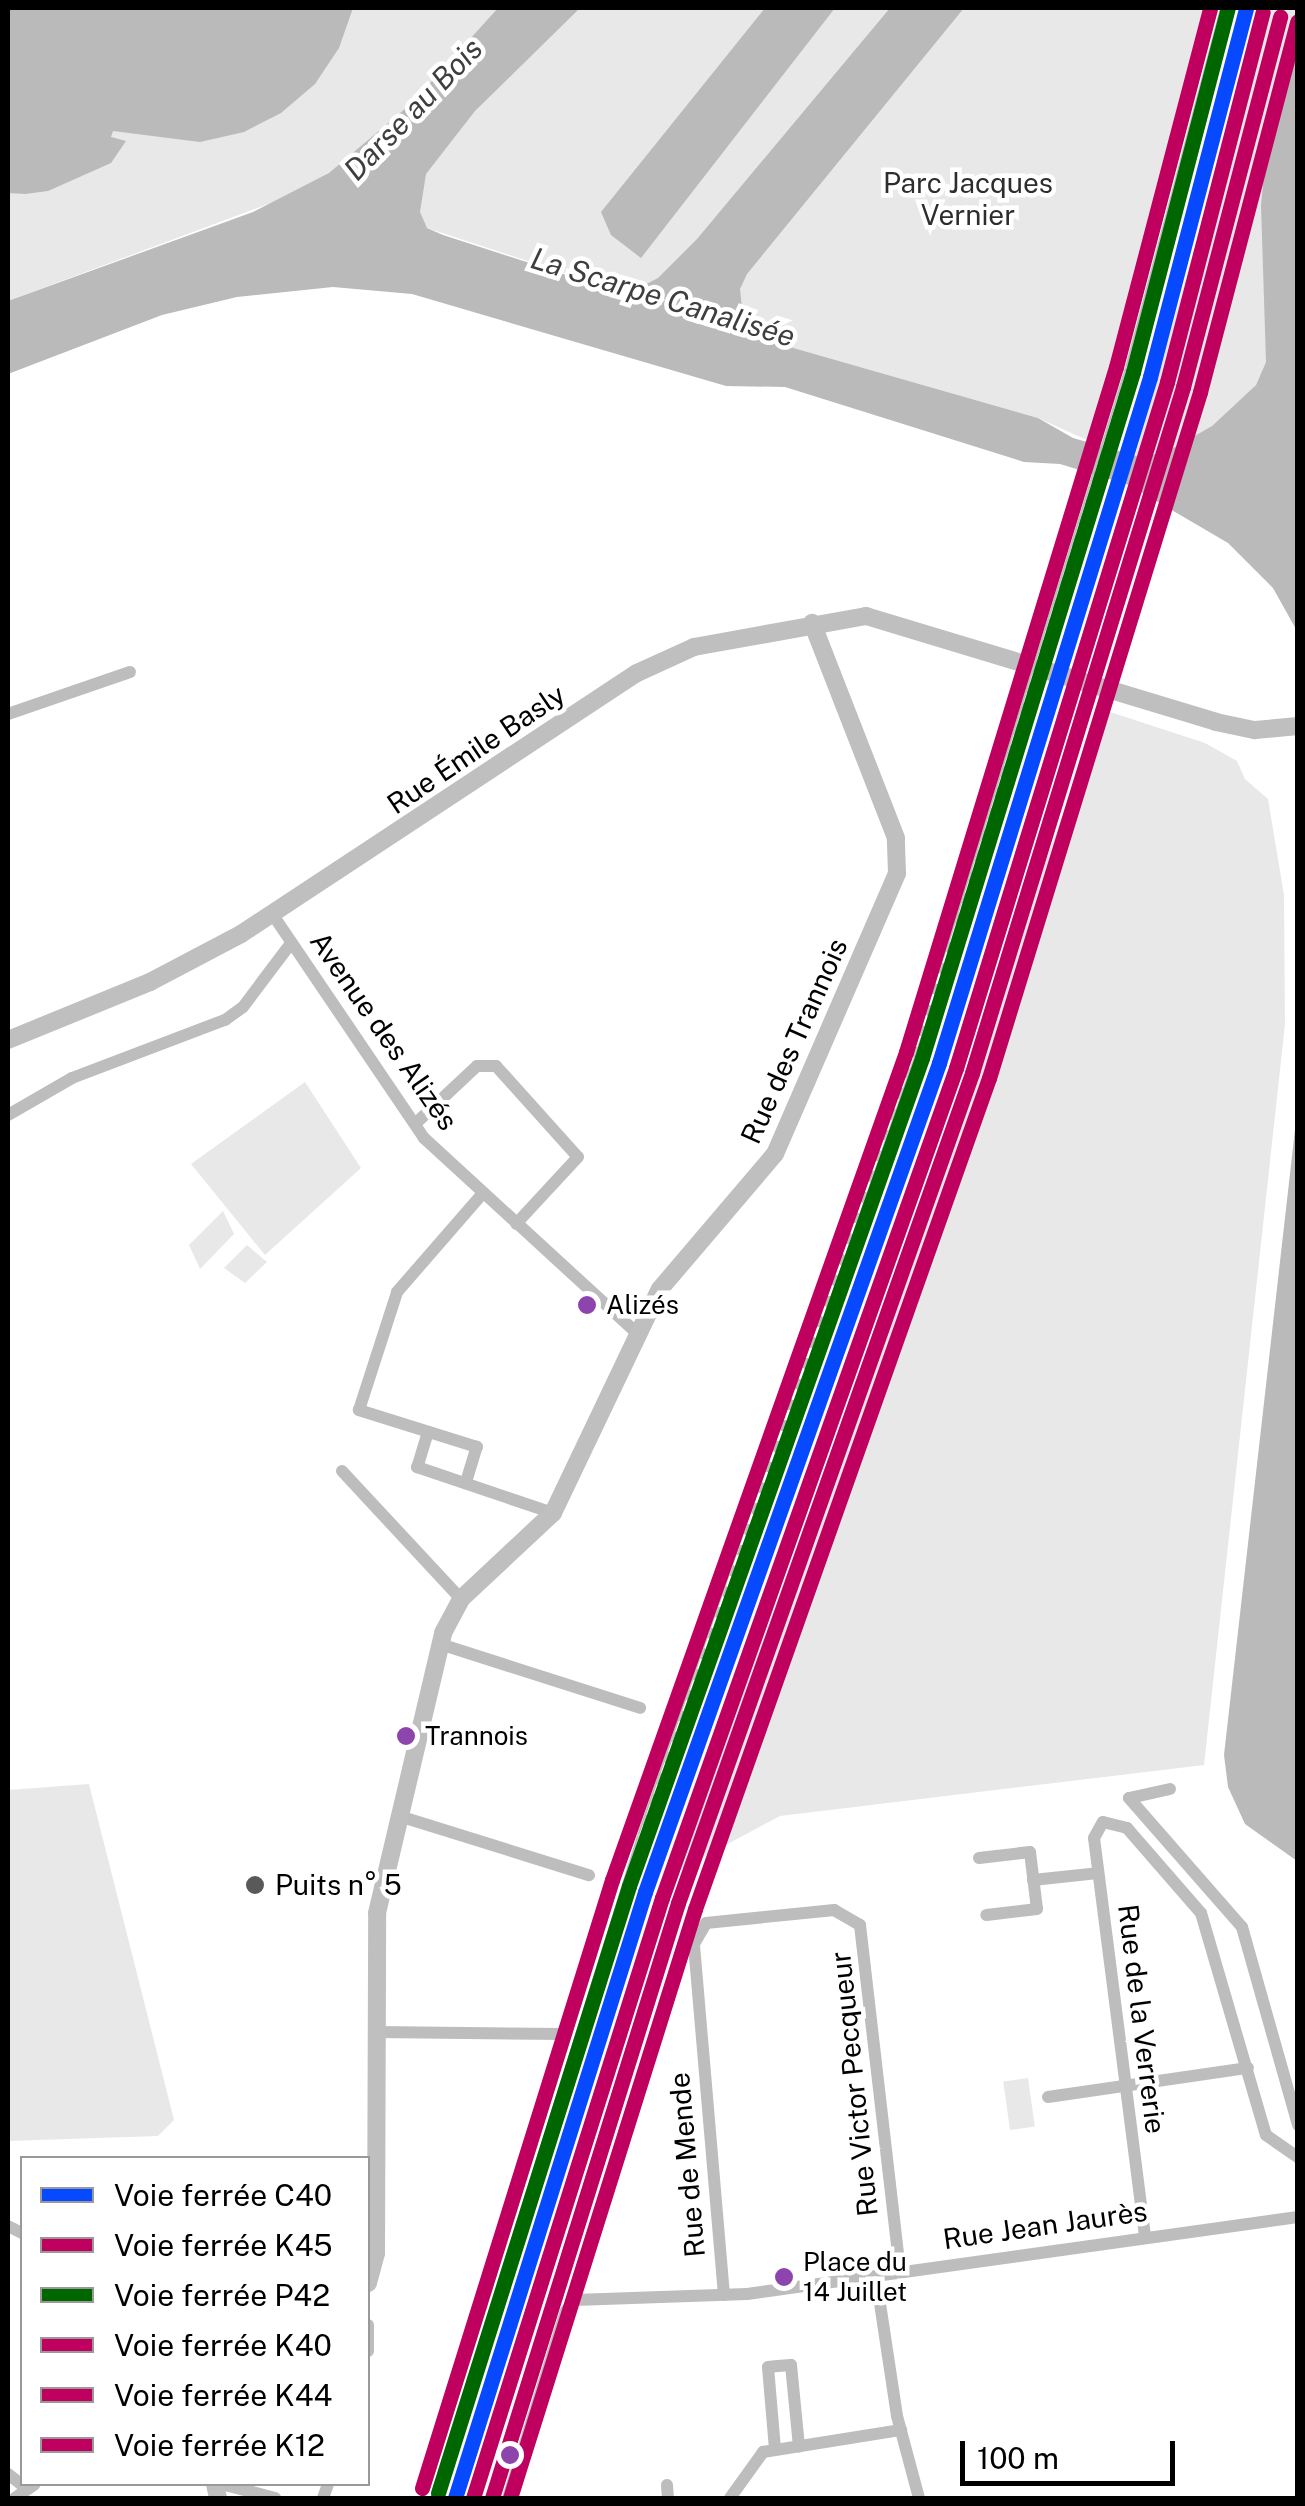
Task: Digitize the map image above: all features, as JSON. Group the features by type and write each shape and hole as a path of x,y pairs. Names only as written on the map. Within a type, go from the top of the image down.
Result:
{"street":[{"name":"Rue Émile Basly","path":"8,1040 167,974 273,915 660,660 812,623 866,616 1216,722 1256,730 1298,726"},
{"name":"Rue des Trannois","path":"370,2278 376,2261 377,1912 440,1644 461,1600 553,1513 637,1333 680,1260 775,1154 897,873 896,838 812,623"},
{"path":"8,714 130,672"},
{"name":"Avenue des Alizés","path":"273,915 415,1124 483,1193 637,1333"},
{"path":"8,1115 72,1078 226,1020 244,1007 291,943"},
{"path":"415,1124 476,1066 496,1066 578,1157 516,1224"},
{"path":"466,1482 476,1447 359,1410 397,1292 483,1193"},
{"path":"428,1432 417,1467 553,1513"},
{"path":"342,1471 461,1600"},
{"path":"440,1644 640,1708"},
{"path":"1170,1790 1129,1798 1242,1928 1298,2125"},
{"path":"399,1816 589,1875"},
{"name":"Rue de la Verrerie","path":"1145,2236 1094,1832 1112,1820 1127,1828 1201,1913 1248,2068"},
{"path":"979,1858 1030,1852 1034,1880 1036,1910 986,1915"},
{"path":"1034,1880 1098,1873"},
{"name":"Rue Victor Pecqueur","path":"772,1916 840,1910 860,1925 900,2271"},
{"name":"Rue de Mende","path":"724,2295 694,1938 706,1922 772,1916"},
{"path":"376,2032 562,2034"},
{"path":"1048,2097 1248,2068 1266,2134 1298,2158"},
{"name":"Rue Jean Jaurès","path":"508,2498 566,2310 581,2299 724,2295 1298,2217"},
{"path":"876,2277 901,2430 918,2498"},
{"path":"776,2449 768,2367 778,2366 791,2365 799,2447"},
{"path":"730,2498 755,2458 776,2449 901,2430"},
{"path":"15,2498 31,2486"},
{"path":"226,2486 275,2498"}],"green space":[{"name":"Parc Jacques Vernier","path":"8,8 1216,8 1098,445 1038,418 790,347 427,228 284,198 8,301"},
{"path":"1264,8 1297,8 1297,48 1266,153 1266,362 1256,385 1212,426 1168,451 1135,456 1201,225 1215,214"},
{"path":"1101,709 1205,743 1237,761 1245,779 1268,799 1284,895 1285,1024 1204,1765 780,1816 679,1870"},
{"path":"305,1082 361,1168 265,1255 191,1164"},
{"path":"223,1211 234,1234 200,1269 189,1245"},
{"path":"247,1245 267,1262 245,1283 224,1268"},
{"path":"89,1784 174,2120 158,2136 8,2141 8,1790"},
{"path":"1028,2078 1035,2127 1010,2130 1003,2081"}],"water":[{"path":"8,8 353,8 339,48 315,84 281,113 244,132 200,142 113,131 111,137 126,141 111,163 48,191 25,194 8,193"},
{"path":"498,8 580,8 475,111 426,174 420,212 427,228 443,235 613,290 637,289 658,278 697,239 890,8 964,8 747,274 740,289 744,326 790,347 1038,418 1073,438 1140,457 1168,451 1212,426 1256,385 1266,362 1261,205 1266,153 1297,48 1297,631 1273,588 1228,543 1129,485 1060,464 1024,462 785,387 726,386 412,294 333,287 237,297 162,315 8,374 8,301 253,212 329,173 412,103"},
{"path":"765,8 835,8 641,258 611,235 601,212"},
{"path":"1297,1112 1297,1861 1245,1824 1228,1787 1224,1755"}],"railway":[{"path":"435,2498 641,1836 954,935 1129,368 1224,8"}],"rail line":[{"name":"K44","path":"422,2488 612,1880 906,1052 1116,367 1210,8"},
{"name":"P42","path":"438,2493 629,1886 922,1058 1133,372 1228,8"},
{"name":"C40","path":"455,2498 645,1892 939,1063 1150,377 1246,8"},
{"name":"K45","path":"473,2498 662,1898 956,1068 1167,382 1263,12"},
{"name":"K40","path":"492,2498 678,1903 972,1073 1183,387 1280,17"},
{"name":"K12","path":"510,2498 695,1909 989,1078 1200,392 1297,21"}],"place":[{"name":"Alizés","path":"587,1305"},
{"name":"Trannois","path":"406,1736"},
{"name":"Puits n° 5","path":"255,1885"},
{"name":"Place du 14 Juillet","path":"784,2277"}],"water label":[{"name":"Darse au Bois","path":"413,109"},
{"name":"La Scarpe Canalisée","path":"663,297"}]}
